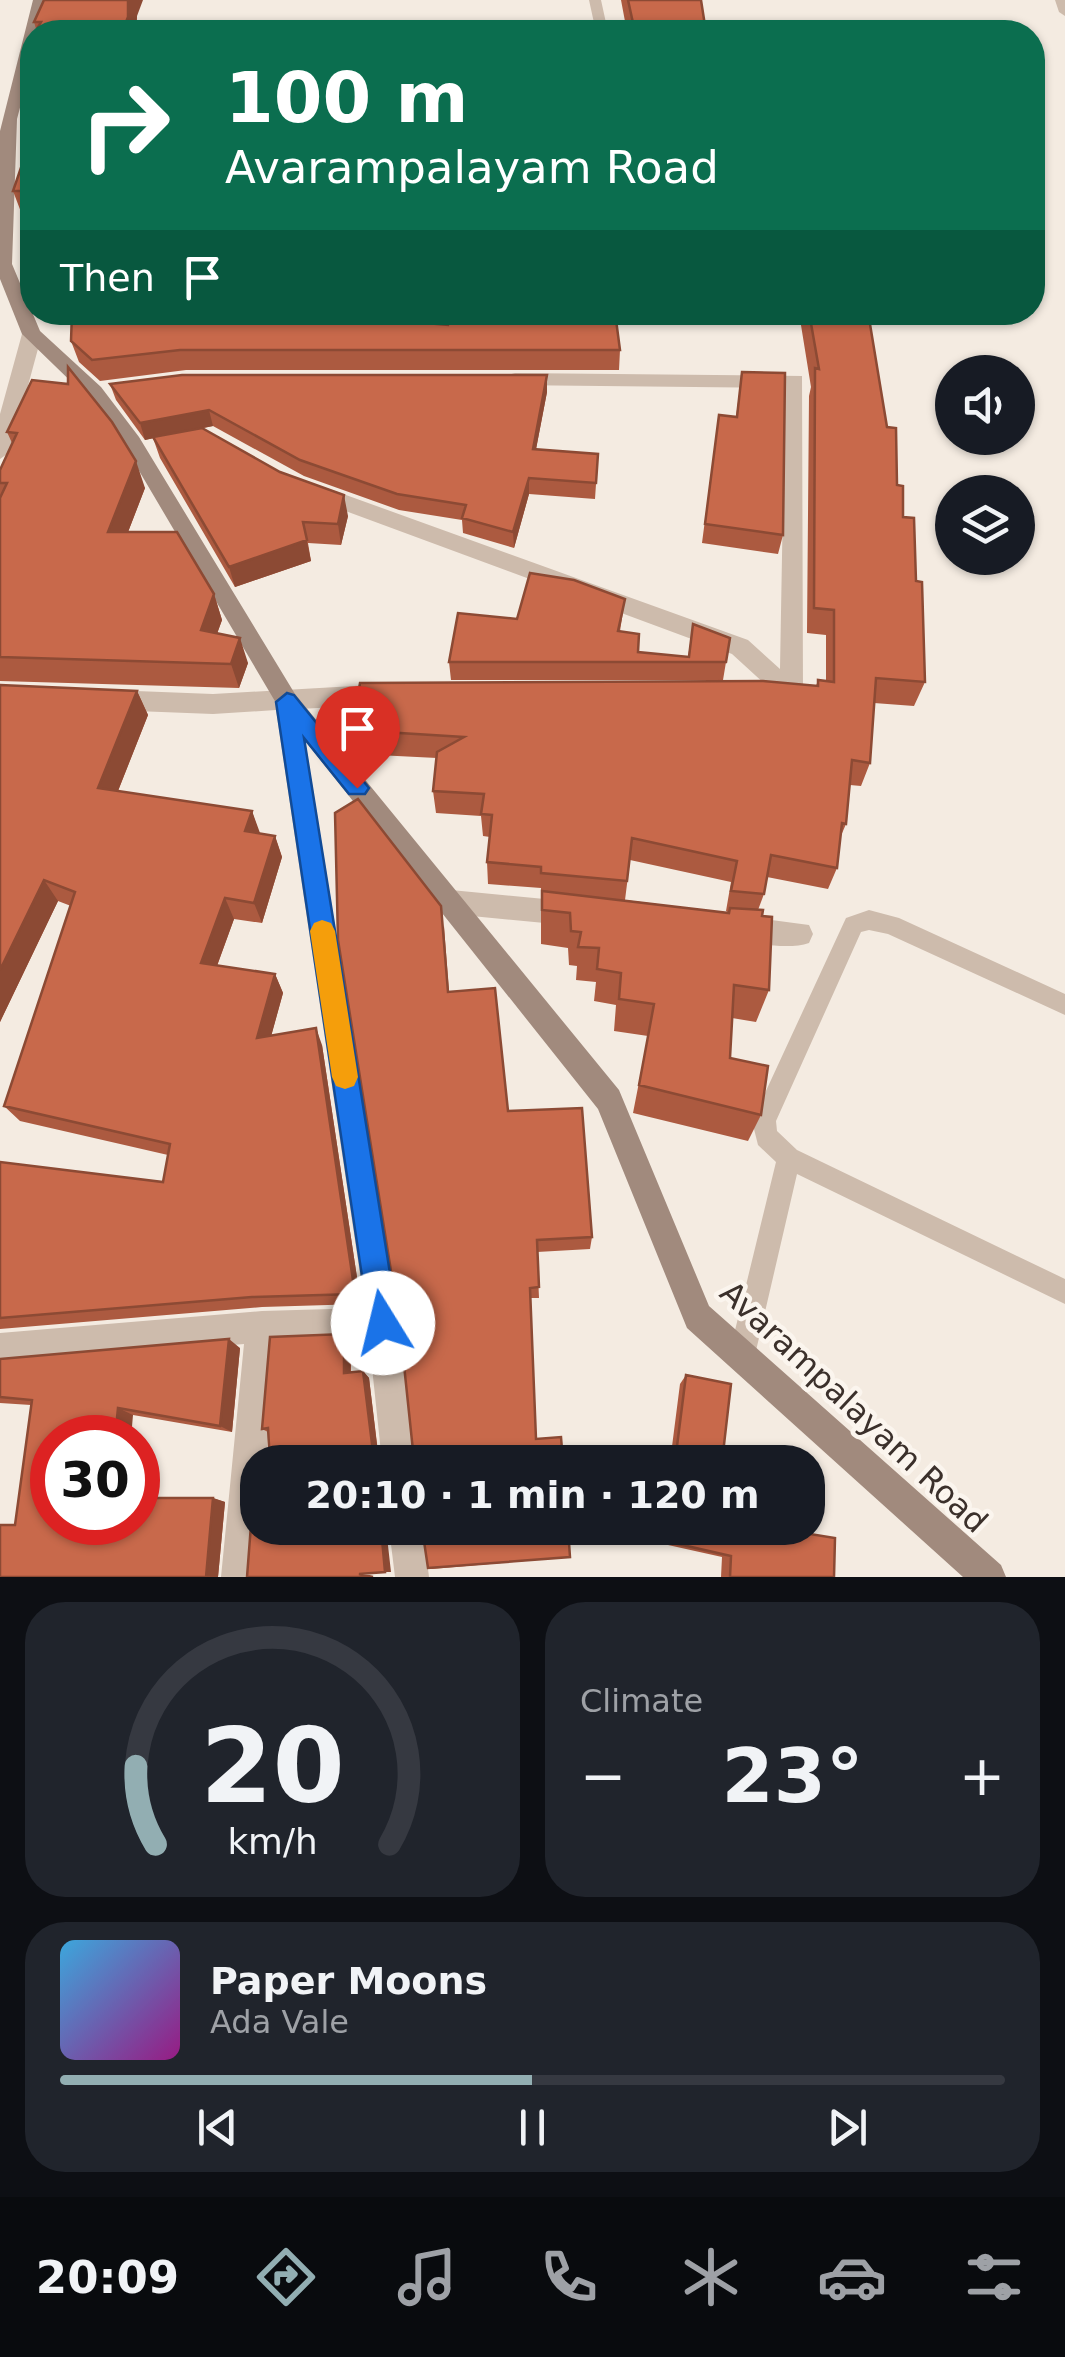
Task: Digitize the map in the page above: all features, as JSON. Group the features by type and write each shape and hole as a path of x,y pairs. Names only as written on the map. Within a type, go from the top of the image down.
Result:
{"street":[{"name":"Avarampalayam Road","path":"20,81 10,119 3,264 20,305"},
{"name":"Avarampalayam Road","path":"28,325 32,334 103,391 147,450 287,702 608,1100 698,1317 989,1577"},
{"path":"0,452 32,334"},
{"path":"500,380 795,381 791,694"},
{"path":"294,484 740,646 791,694"},
{"path":"93,700 213,704 414,694"},
{"path":"754,694 791,694"},
{"path":"287,702 383,1323 397,1445"},
{"path":"451,902 606,916"},
{"path":"722,927 800,934"},
{"path":"0,1349 262,1327 383,1323"},
{"path":"238,1577 262,1327"},
{"path":"408,1545 412,1577"}],"lane":[{"path":"1061,0 1065,12"},
{"path":"1065,1005 891,925 870,920 854,924 764,1120 766,1137 789,1158 1065,1292"},
{"path":"742,1355 789,1158"}],"building":[{"path":"44,0 128,0 127,20 35,20"},
{"path":"628,0 701,0 704,20 632,20"},
{"path":"20,171 20,191 13,191"},
{"path":"72,325 617,325 620,350 180,350 92,360 71,341"},
{"path":"811,325 870,325 887,427 896,428 897,485 903,486 903,517 914,518 916,581 922,582 925,682 876,678 870,763 852,760 837,868 771,855 764,894 731,891 737,861 632,838 627,881 541,873 541,867 487,862 492,815 481,814 484,794 433,791 437,752 464,737 352,730 360,683 763,681 818,686 818,680 834,682 834,610 814,608 815,368 819,369"},
{"path":"68,367 112,422 136,461 108,532 177,532 214,594 201,630 240,638 231,664 0,657 0,498 7,483 0,483 0,470 17,433 7,432 32,380 68,384"},
{"path":"742,372 785,373 783,535 705,524 719,415 737,417"},
{"path":"182,375 547,375 533,449 598,454 596,483 529,478 513,532 462,518 466,505 397,494 300,460 209,410 140,423 110,384"},
{"path":"202,428 280,472 344,495 338,524 303,522 307,540 229,567 153,437"},
{"path":"530,573 574,580 625,599 618,631 639,634 638,652 689,657 693,624 730,638 726,662 449,662 458,613 517,619"},
{"path":"0,685 137,691 98,788 252,811 245,831 275,836 254,903 225,898 201,963 275,974 257,1038 316,1028 355,1294 252,1297 0,1318 0,1162 163,1182 170,1144 4,1106 75,892 44,880 0,970"},
{"path":"358,799 441,906 448,992 495,988 508,1111 582,1108 592,1237 537,1240 539,1287 530,1288 536,1439 561,1437 562,1445 412,1445 404,1365 410,1364 412,1295 395,1296 338,940 335,813"},
{"path":"542,891 729,913 730,908 763,910 762,916 772,917 769,990 734,985 730,1058 768,1066 761,1115 639,1085 654,1004 619,999 621,973 597,969 599,948 578,947 581,932 571,931 570,913 542,910"},
{"path":"344,1334 344,1373 363,1371 372,1445 269,1445 268,1428 262,1429 270,1337"},
{"path":"229,1339 220,1426 118,1408 117,1415 30,1415 30,1545 160,1545 160,1498 213,1498 206,1577 0,1577 0,1525 15,1525 32,1400 0,1397 0,1359"},
{"path":"686,1375 731,1384 724,1445 677,1445"},
{"path":"825,1536 835,1538 834,1577 730,1577 731,1556 683,1545 825,1545"},
{"path":"249,1545 383,1545 385,1572 359,1574 373,1577 247,1577"},
{"path":"425,1545 569,1545 570,1557 428,1568"}],"slow traffic":[{"path":"322,931 345,1077"}],"route":[{"path":"357,788 287,702 383,1323"}]}
